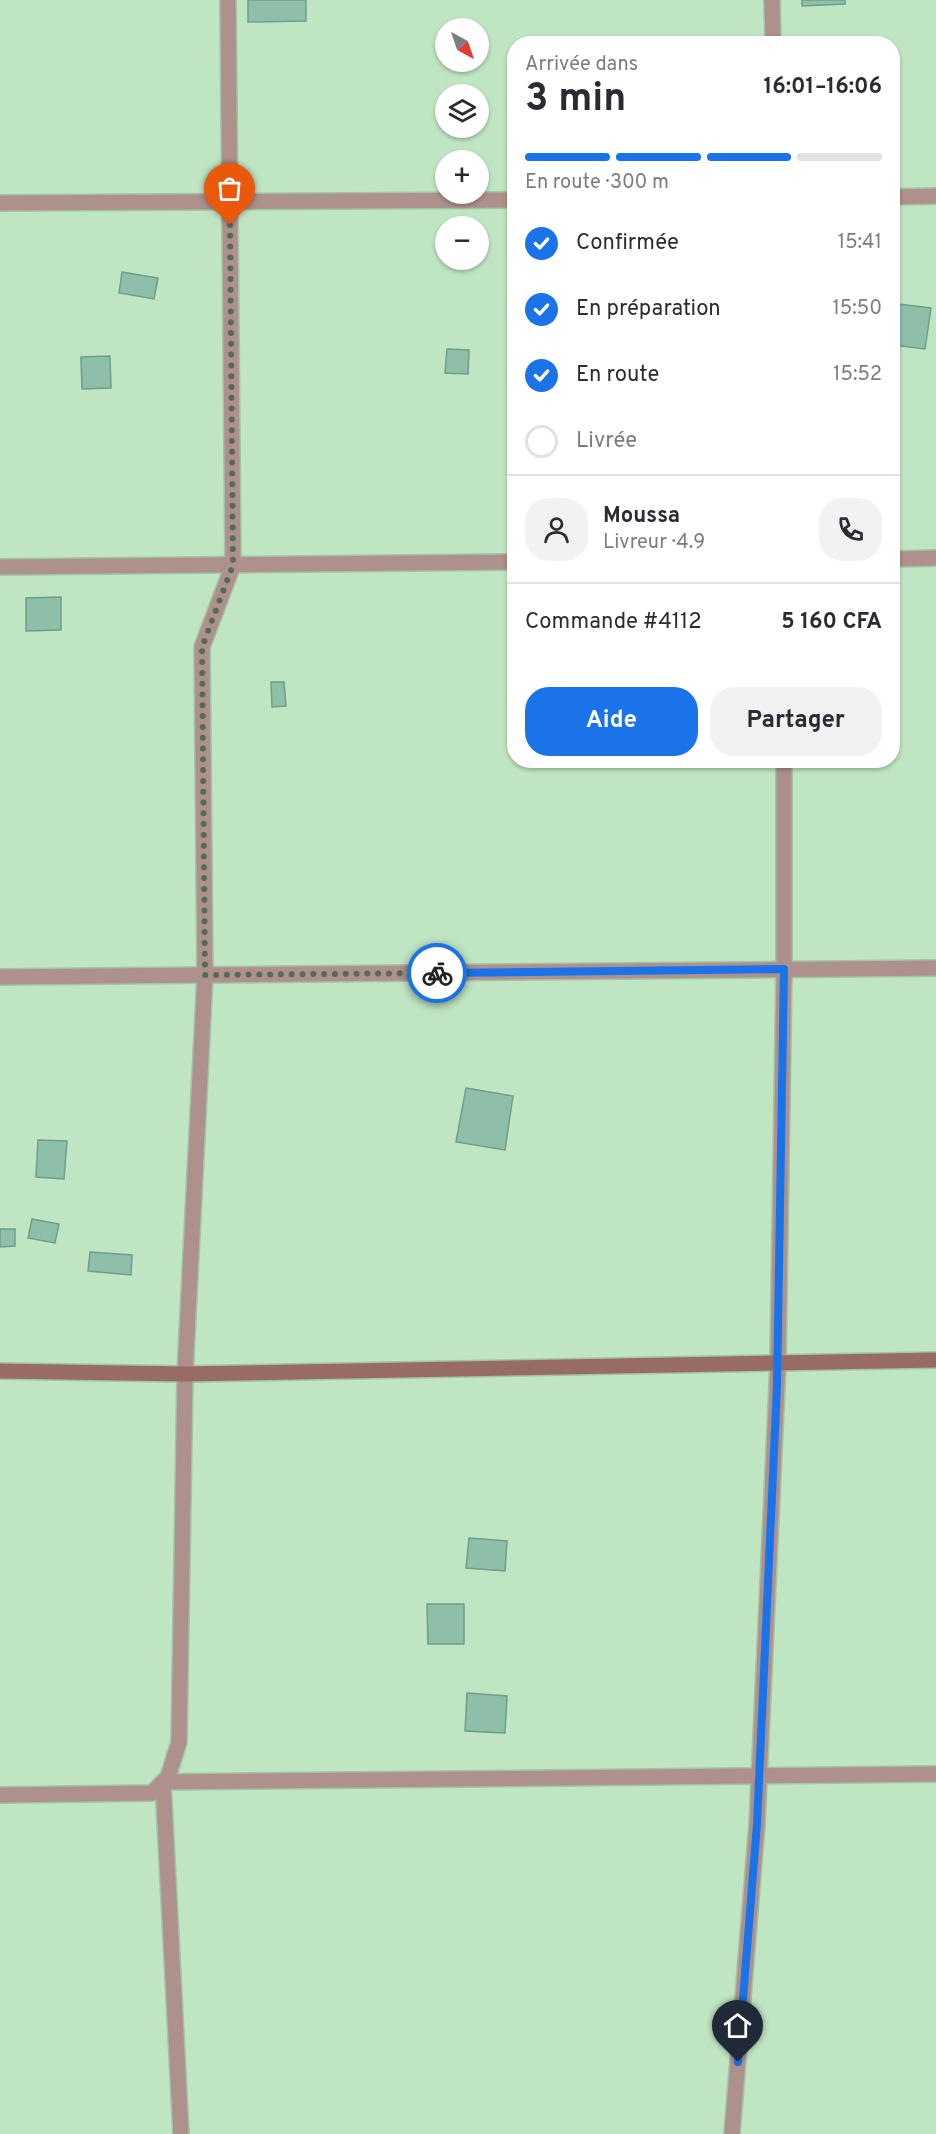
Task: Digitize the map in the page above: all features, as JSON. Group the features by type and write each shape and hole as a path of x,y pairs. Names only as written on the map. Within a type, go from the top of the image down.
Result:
{"main road":[{"path":"0,1371 185,1374 936,1360"}],"street":[{"path":"0,1795 152,1793 168,1777 179,1742 185,1374 205,975 202,647 233,565 228,0"},
{"path":"772,0 773,36"},
{"path":"900,196 936,196"},
{"path":"0,203 507,200"},
{"path":"900,559 936,558"},
{"path":"0,567 507,562"},
{"path":"732,2134 757,1824 778,1363 784,969 784,768"},
{"path":"0,978 936,968"},
{"path":"163,1782 936,1774"},
{"path":"163,1782 181,2134"}],"building":[{"path":"248,0 306,0 306,21 248,22"},
{"path":"802,0 845,0 845,4 802,6"},
{"path":"122,272 158,278 154,299 119,293"},
{"path":"900,304 931,308 925,349 900,346"},
{"path":"447,349 469,350 468,374 445,373"},
{"path":"110,356 111,388 82,389 81,357"},
{"path":"61,597 61,630 26,631 26,598"},
{"path":"271,682 284,682 286,706 272,707"},
{"path":"466,1088 513,1096 505,1150 456,1142"},
{"path":"38,1140 67,1141 64,1179 36,1177"},
{"path":"32,1219 59,1224 55,1243 28,1238"},
{"path":"0,1229 15,1229 15,1246 0,1247"},
{"path":"90,1252 132,1255 131,1275 88,1271"},
{"path":"469,1538 507,1541 505,1571 466,1568"},
{"path":"427,1604 464,1604 464,1644 428,1644"},
{"path":"467,1693 507,1696 505,1733 465,1731"}],"way so far":[{"path":"230,225 233,565 202,647 205,975 437,973"}],"route":[{"path":"437,973 784,969 777,1386 757,1824 738,2062"}]}
